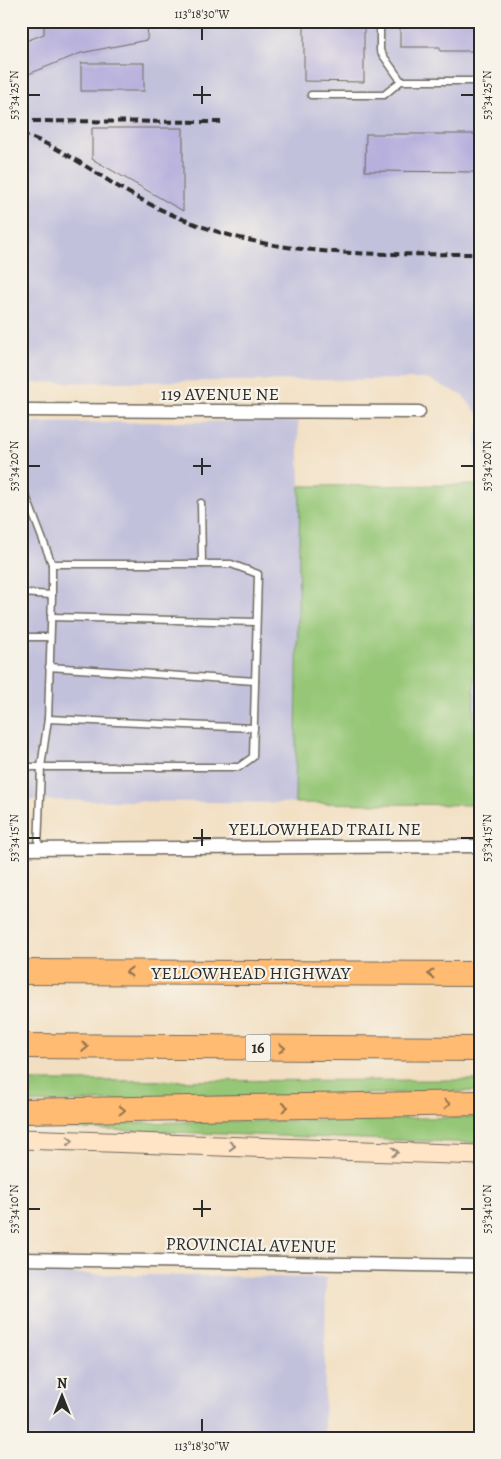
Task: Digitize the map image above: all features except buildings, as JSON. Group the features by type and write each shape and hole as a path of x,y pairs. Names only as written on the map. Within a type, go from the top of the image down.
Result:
{"highway":[{"path":"21,968 52,972"},
{"name":"YELLOWHEAD HIGHWAY","path":"21,972 480,974"},
{"name":"16","path":"21,1046 480,1049"},
{"path":"21,1111 480,1103"}],"main road":[{"path":"21,1140 480,1155"}],"street":[{"name":"119 AVENUE NE","path":"21,410 419,412"},
{"name":"YELLOWHEAD TRAIL NE","path":"21,849 480,846"},
{"name":"PROVINCIAL AVENUE","path":"21,1259 480,1266"}],"lane":[{"path":"380,21 380,51 400,81"},
{"path":"311,95 384,95 400,81 480,81"},
{"path":"21,488 23,488 52,564 48,720 41,767 38,849"},
{"path":"201,503 202,564"},
{"path":"21,766 239,767 253,757 258,574 231,564 52,564"},
{"path":"21,593 52,596"},
{"path":"51,617 256,622"},
{"path":"21,636 50,637"},
{"path":"49,667 255,681"},
{"path":"48,720 254,728"}],"shaded area":[{"path":"21,21 480,21 480,416 462,395 427,379 21,383"},
{"path":"480,419 480,793 473,794 475,440"},
{"path":"298,421 300,486 295,803 21,800 21,423"},
{"path":"21,1273 326,1278 324,1438 21,1438"}],"green space":[{"path":"476,485 473,794 471,805 295,803 300,486"},
{"path":"480,1080 480,1091 21,1103 21,1081"},
{"path":"480,1117 480,1143 21,1127 21,1125"}],"railway":[{"path":"164,28 210,23"},
{"path":"21,121 222,122"},
{"path":"21,134 59,150 117,186 168,213 221,233 257,242 330,252 480,254"}]}
